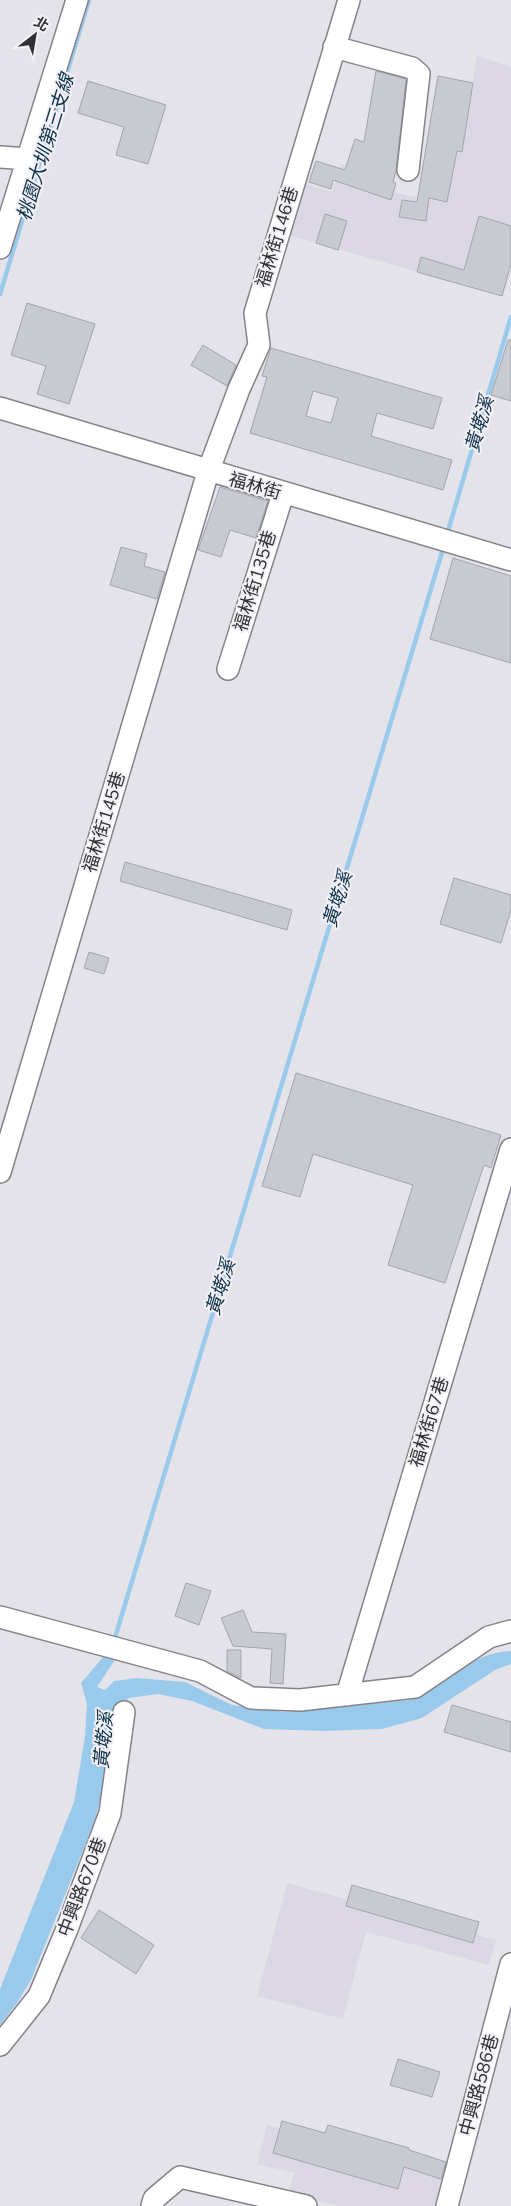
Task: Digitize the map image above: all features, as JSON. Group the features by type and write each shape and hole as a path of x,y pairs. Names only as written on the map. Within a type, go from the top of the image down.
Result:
{"street":[{"path":"0,248 77,0"},
{"name":"福林街146巷","path":"208,472 239,389 259,346 255,313 348,0"},
{"path":"334,47 412,68 419,74 408,170"},
{"path":"0,157 28,159"},
{"name":"福林街","path":"0,408 208,472 511,560"},
{"name":"福林街145巷","path":"0,1172 208,472"},
{"name":"福林街135巷","path":"228,669 283,494"},
{"name":"福林街67巷","path":"347,1695 511,1149"},
{"path":"0,1617 200,1671 252,1698 300,1700 416,1687 489,1637 511,1631"},
{"name":"中興路670巷","path":"0,2045 39,1996 100,1840 110,1813 124,1712"},
{"name":"中興路586巷","path":"447,2206 511,1964"},
{"path":"152,2206 154,2199 180,2177 306,2206"}],"shaded area":[{"path":"477,56 511,67 511,267 502,296 285,234 300,182 332,192 341,164 396,183 396,193 447,202 457,151 462,152"},
{"path":"287,1883 496,1940 489,1965 366,1932 343,2019 257,1996"},
{"path":"267,2125 450,2174 442,2206 337,2206 289,2193 294,2173 257,2164"}],"water":[{"path":"511,1651 511,1664 495,1670 422,1718 382,1729 323,1731 264,1729 192,1701 158,1694 129,1698 120,1705 112,1718 104,1784 95,1820 31,1980 17,2003 0,2025 0,1989 74,1802 85,1736 87,1704 81,1683 104,1656 116,1658 97,1687 105,1690 114,1681 137,1678 185,1682 232,1705 283,1712 410,1700 470,1663 496,1653"}],"building":[{"path":"376,71 406,79 396,171 393,182 396,183 391,200 333,180 331,189 309,182 316,161 345,170 355,139 364,142"},
{"path":"438,76 473,83 462,152 457,151 447,202 429,198 426,221 399,217 402,200 417,202"},
{"path":"88,81 166,105 148,164 116,155 124,127 78,113"},
{"path":"325,214 347,221 338,250 316,243"},
{"path":"479,216 511,226 511,264 502,296 417,272 421,257 464,270"},
{"path":"27,303 95,324 69,404 37,394 46,366 11,355"},
{"path":"508,340 511,340 511,401 491,395"},
{"path":"203,345 236,365 227,386 191,365"},
{"path":"271,348 442,398 433,429 377,413 371,436 452,460 443,490 250,433 267,377 262,376","holes":["313,391 338,398 331,423 306,416"]},
{"path":"220,487 268,501 256,538 230,530 221,557 198,550"},
{"path":"121,547 147,554 144,566 165,572 157,599 110,585"},
{"path":"453,558 511,576 511,663 430,639"},
{"path":"125,862 292,910 287,930 120,881"},
{"path":"454,878 511,895 511,910 501,943 440,924"},
{"path":"89,952 109,958 104,974 84,968"},
{"path":"296,1073 501,1135 491,1168 484,1165 445,1283 388,1265 413,1185 313,1154 300,1197 262,1186"},
{"path":"186,1583 211,1591 199,1625 175,1616"},
{"path":"243,1610 252,1632 286,1634 283,1684 270,1683 272,1649 233,1646 221,1618"},
{"path":"227,1650 241,1650 241,1678 227,1671"},
{"path":"452,1705 511,1722 511,1752 444,1732"},
{"path":"352,1885 479,1922 473,1943 346,1906"},
{"path":"99,1910 154,1945 136,1974 81,1938"},
{"path":"398,2059 440,2072 432,2097 390,2085"},
{"path":"282,2121 325,2133 328,2125 409,2148 409,2150 446,2162 441,2179 404,2167 398,2189 273,2153"}],"waterway":[{"name":"桃園大圳第三支線","path":"0,294 89,0"},
{"name":"黃墘溪","path":"448,531 511,317"},
{"name":"黃墘溪","path":"114,1641 443,549"}]}
